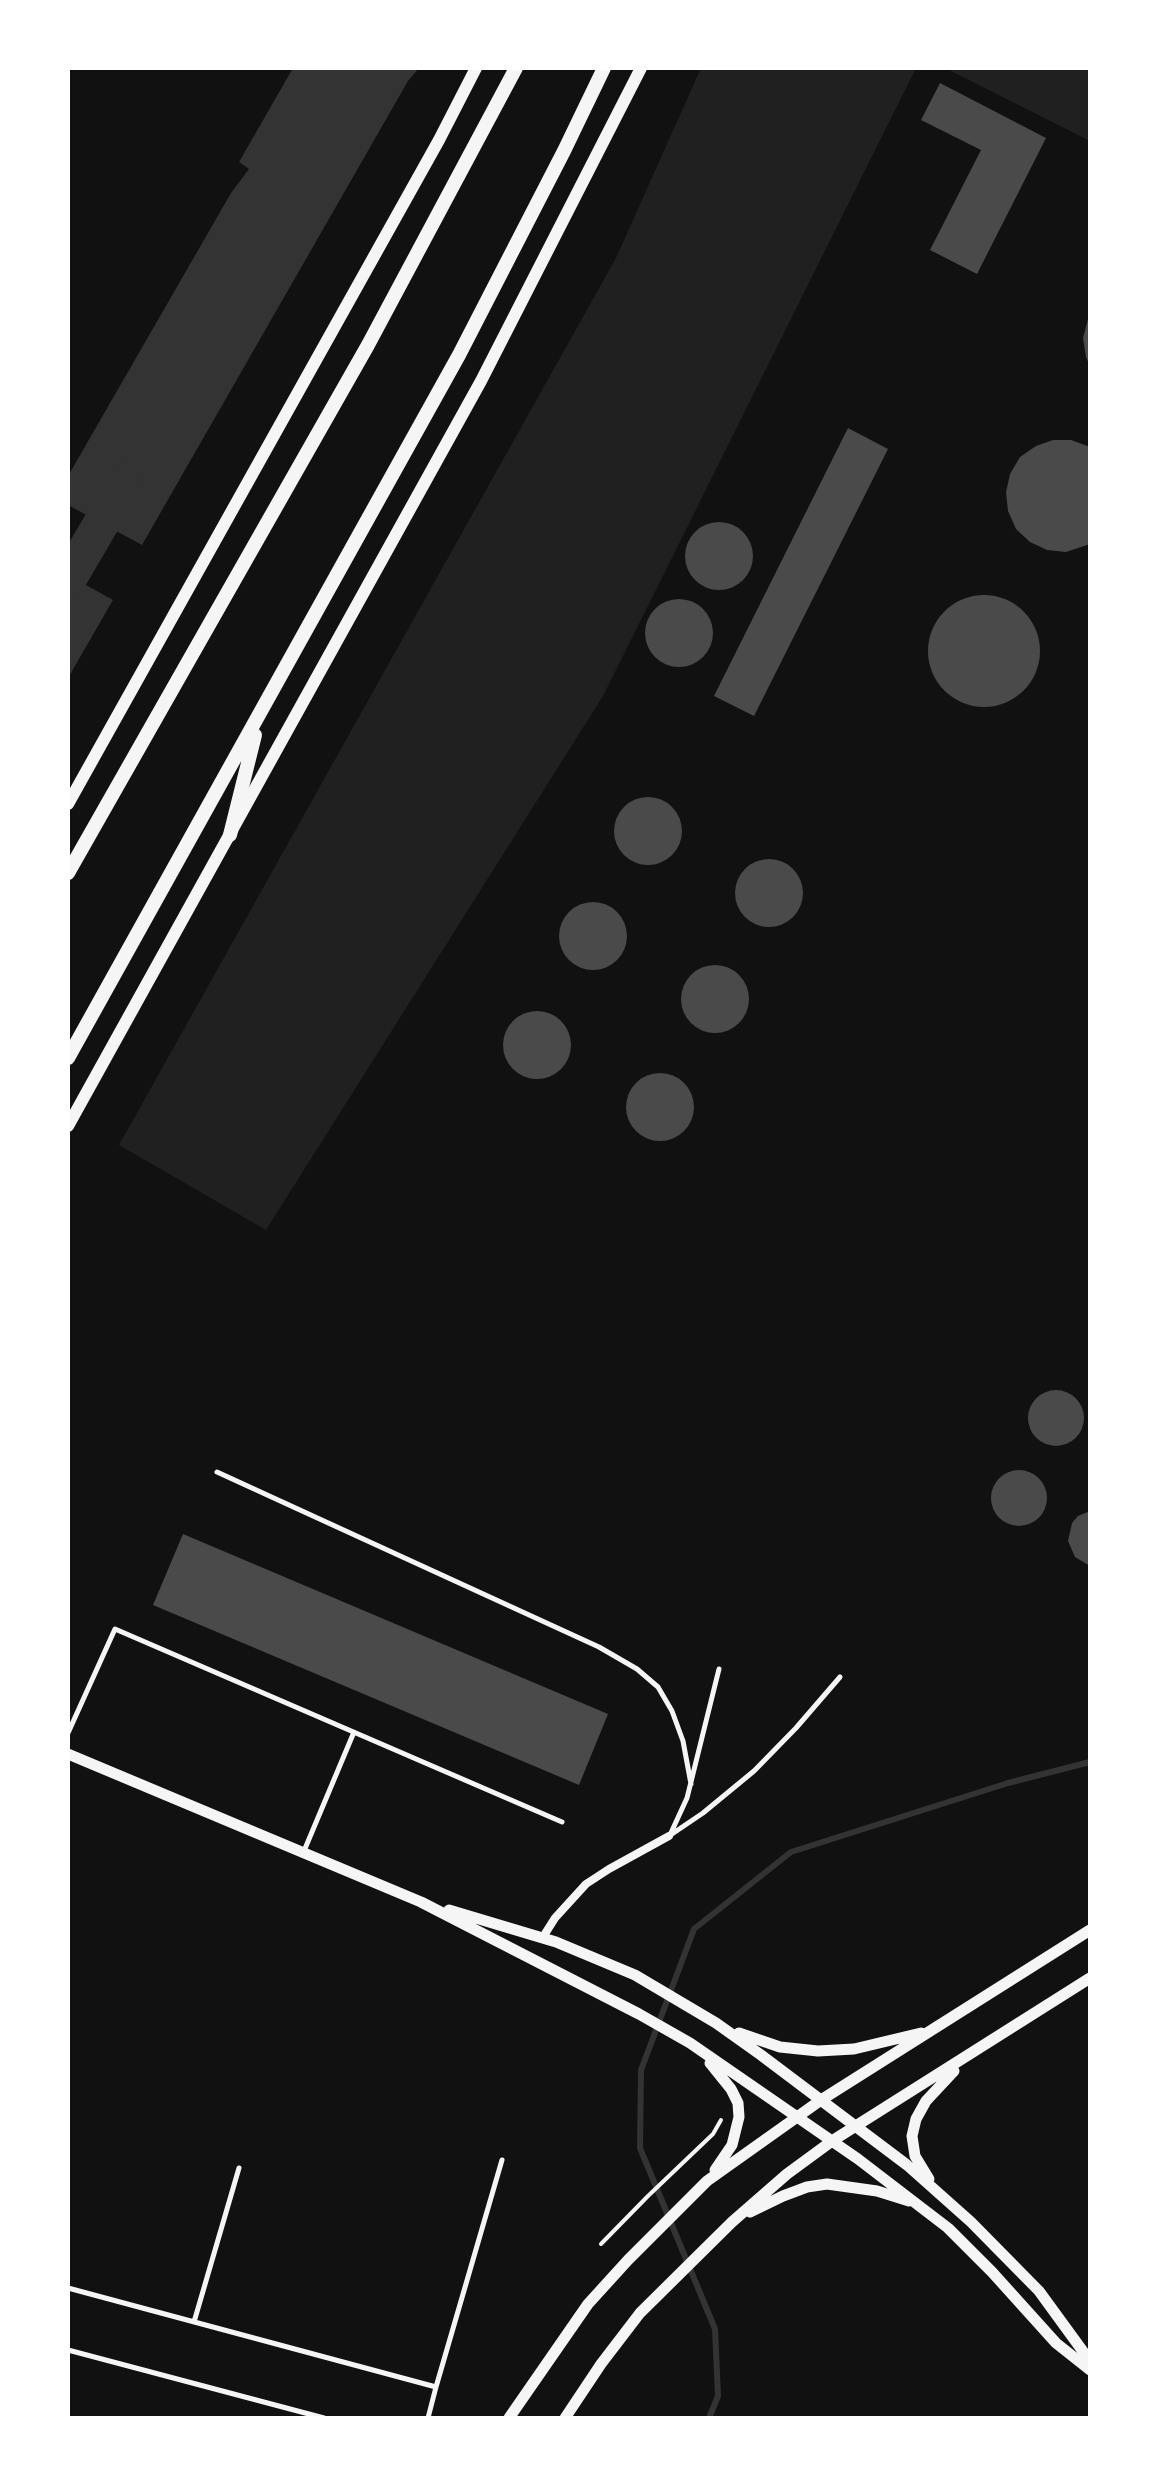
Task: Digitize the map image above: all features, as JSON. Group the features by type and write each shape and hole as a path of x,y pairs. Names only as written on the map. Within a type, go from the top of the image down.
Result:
{"main road":[{"path":"68,804 432,154 476,68"},
{"path":"68,873 368,345 516,68"},
{"path":"68,1058 459,355 604,68"},
{"path":"68,1126 481,381 641,68"},
{"path":"230,835 260,716"}],"street":[{"path":"68,1754 421,1902 690,2043 832,2141 948,2228 1056,2343 1090,2370"},
{"path":"543,1937 555,1918 586,1884 669,1836"},
{"path":"421,1902 543,1937 595,1957 635,1975 716,2023 936,2190 1039,2291 1090,2361"},
{"path":"509,2418 588,2304 707,2181 821,2100 1090,1930"},
{"path":"565,2418 640,2313 732,2222 787,2174 832,2141 1090,1978"},
{"path":"716,2023 780,2047 810,2051 854,2049 933,2029"},
{"path":"690,2043 720,2073 738,2103 737,2131 732,2145 707,2181"},
{"path":"936,2190 915,2156 912,2136 916,2119 926,2101 976,2050"},
{"path":"732,2222 783,2196 827,2184 877,2191 917,2203"}],"lane":[{"path":"217,1472 599,1647 637,1669 658,1687 672,1711 683,1741 691,1784"},
{"path":"68,1733 115,1629 562,1822"},
{"path":"669,1836 691,1784 719,1669"},
{"path":"669,1836 754,1771 840,1677"},
{"path":"303,1852 354,1732"},
{"path":"428,2418 502,2160"},
{"path":"194,2322 239,2168"},
{"path":"68,2288 436,2387"},
{"path":"68,2350 324,2418"}],"path":[{"path":"601,2244 713,2134 723,2117"}],"shaded area":[{"path":"293,68 419,68 408,81 142,545 68,505 68,476 231,193 249,169 239,162"},
{"path":"701,68 916,68 603,696 266,1230 119,1145 616,258"},
{"path":"945,68 1090,68 1090,141"},
{"path":"68,575 113,600 68,678"}],"building":[{"path":"940,83 1046,138 977,274 930,250 981,150 921,120"},
{"path":"1090,315 1090,366 1083,338"},
{"path":"848,428 888,449 754,716 714,696"},
{"path":"1053,440 1071,440 1090,447 1090,544 1066,552 1047,550 1030,542 1016,529 1008,511 1006,492 1010,474 1020,457 1036,446"},
{"path":"719,522 732,524 743,532 751,543 751,569 743,580 732,588 719,590 706,588 695,580 687,569 685,556 687,543 695,532 706,524"},
{"path":"984,595 1005,599 1024,611 1036,630 1040,651 1036,672 1024,691 1005,703 984,707 963,703 944,691 932,672 928,651 932,630 944,611 963,599"},
{"path":"679,599 703,609 713,633 703,657 679,667 655,657 645,633 655,609"},
{"path":"648,797 661,799 672,807 680,818 680,844 672,855 661,863 648,865 635,863 624,855 616,844 614,831 616,818 624,807 635,799"},
{"path":"776,859 797,874 803,893 801,906 793,917 776,927 762,927 745,917 737,906 735,886 745,869 756,861"},
{"path":"600,902 621,917 627,936 625,949 617,960 600,970 586,970 569,960 561,949 559,929 569,912 580,904"},
{"path":"715,965 728,967 739,975 747,986 747,1012 739,1023 728,1031 715,1033 702,1031 691,1023 683,1012 681,999 683,986 691,975 702,967"},
{"path":"544,1011 565,1026 571,1045 569,1058 561,1069 544,1079 530,1079 513,1069 505,1058 503,1038 513,1021 524,1013"},
{"path":"660,1073 673,1075 684,1083 692,1094 692,1120 684,1131 673,1139 660,1141 647,1139 636,1131 628,1120 626,1107 628,1094 636,1083 647,1075"},
{"path":"1056,1390 1076,1398 1084,1418 1076,1438 1056,1446 1036,1438 1028,1418 1036,1398"},
{"path":"1019,1470 1039,1478 1047,1498 1039,1518 1019,1526 999,1518 991,1498 999,1478"},
{"path":"1090,1511 1090,1566 1075,1557 1068,1541 1072,1523 1078,1516"},
{"path":"183,1534 608,1714 579,1785 153,1605"}],"waterway":[{"path":"68,580 126,481"},
{"path":"709,2418 718,2396 715,2329 640,2148 641,2070 694,1929 791,1852 1008,1783 1090,1762"}]}
